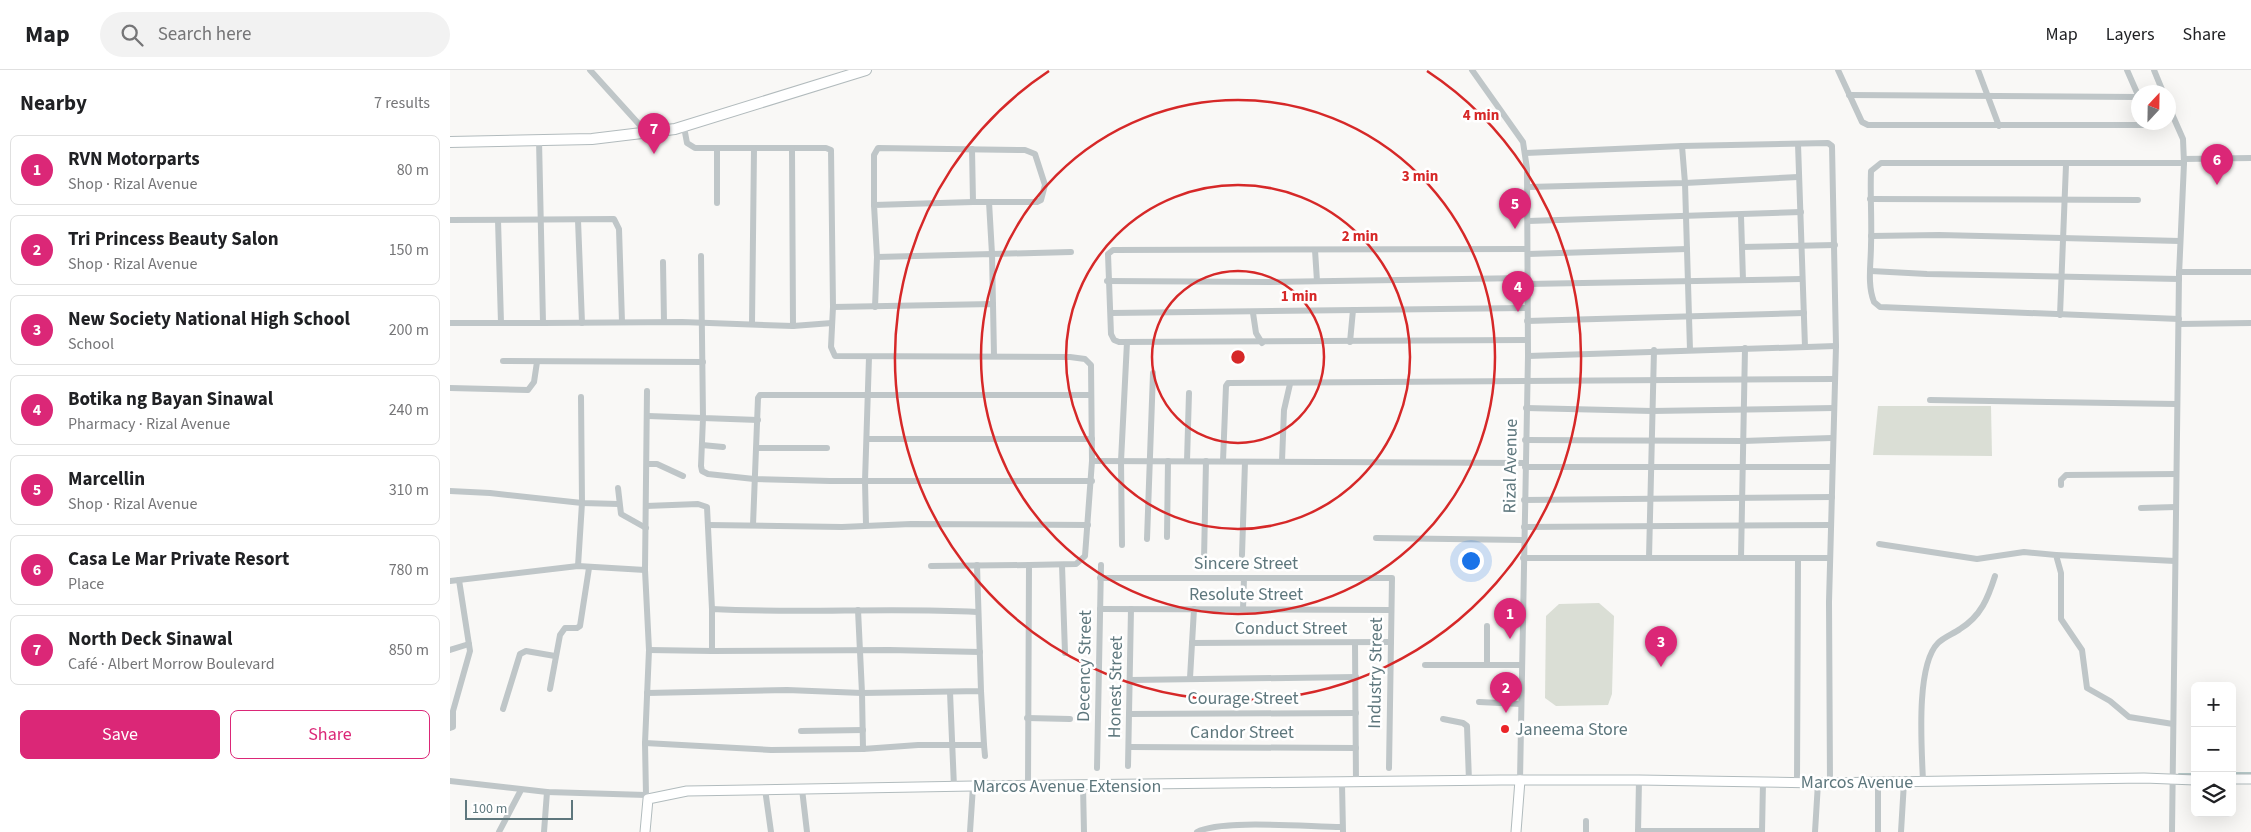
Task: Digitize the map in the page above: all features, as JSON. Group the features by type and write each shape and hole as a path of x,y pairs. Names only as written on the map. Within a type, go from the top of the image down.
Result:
{"main road":[{"path":"450,142 592,139 647,133 684,126 866,70"}],"street":[{"path":"590,70 647,133"},
{"path":"1472,70 1520,137 1526,153 1682,146 1828,143 1832,146 1836,346 1831,467 1830,783"},
{"path":"1838,70 1862,122 1868,125 2131,125"},
{"path":"1978,70 1986,97 1999,126"},
{"path":"2128,70 2134,85"},
{"path":"2154,70 2160,85"},
{"path":"1849,95 2131,96"},
{"path":"2172,832 2179,276 2184,161 2182,139 2176,125"},
{"path":"684,126 686,140 692,147 718,149 826,148 831,150 833,307 831,347 835,356 1070,357 1085,359 1092,369 1092,481 1085,556 1081,562 1062,565 930,566"},
{"path":"539,140 543,323"},
{"path":"1798,144 1801,279 1805,347"},
{"path":"1682,146 1688,248 1690,350"},
{"path":"874,205 1041,200 1045,185 1037,157 1028,150 878,148 874,155 874,205 877,258 876,307"},
{"path":"716,203 718,149"},
{"path":"752,324 754,149"},
{"path":"792,149 793,326"},
{"path":"972,149 973,202"},
{"name":"Rizal Avenue","path":"1520,780 1528,356 1528,187 1526,153"},
{"path":"2251,158 2066,165 1881,164 1871,171 1870,199 1871,295 1874,302 1885,309 2060,315 2179,322 2251,323"},
{"path":"2060,315 2066,165"},
{"path":"1528,187 1685,183 1798,177"},
{"path":"1870,199 2138,200"},
{"path":"989,202 994,356"},
{"path":"1528,221 1741,216 1801,212"},
{"path":"1741,216 1743,280"},
{"path":"450,220 578,220 611,218 618,225 622,322"},
{"path":"498,220 501,323"},
{"path":"578,220 582,323"},
{"path":"1871,236 1939,234 2180,241"},
{"path":"1742,247 1835,245"},
{"path":"1527,340 1262,343 1118,342 1112,338 1107,281 1107,256 1113,250 1528,252 1688,248"},
{"path":"1315,250 1317,281"},
{"path":"877,258 1071,252"},
{"path":"701,256 703,322 702,466 705,473 754,479 1092,481"},
{"path":"663,262 664,322"},
{"path":"1871,271 2061,277 2179,276 2251,272"},
{"path":"1107,281 1688,281 1801,279"},
{"path":"833,307 993,304"},
{"path":"1111,313 1253,313 1527,308"},
{"path":"1350,342 1352,310"},
{"path":"1253,313 1256,333 1262,343"},
{"path":"1527,320 1804,313"},
{"path":"450,323 703,322 793,326 832,324"},
{"path":"1122,545 1121,461 1127,342"},
{"path":"1528,356 1654,350 1836,346"},
{"path":"1741,558 1745,348"},
{"path":"1649,558 1654,350"},
{"path":"866,525 865,481 870,394 869,357"},
{"path":"503,361 703,362"},
{"path":"450,388 528,390 534,382 537,362"},
{"path":"1147,540 1153,373"},
{"path":"1222,461 1226,384 1834,379"},
{"path":"1282,460 1284,410 1290,384"},
{"path":"645,832 647,797 645,743 649,650 645,570 647,392"},
{"path":"1187,461 1189,393"},
{"path":"753,525 758,398 760,395 1091,395"},
{"path":"578,566 582,503 580,397"},
{"path":"1930,400 2177,404"},
{"path":"1526,408 1652,411 1834,408"},
{"path":"648,416 758,420"},
{"path":"1525,440 1652,439 1743,441 1832,438"},
{"path":"868,439 1092,439"},
{"path":"702,445 723,447"},
{"path":"757,448 827,448"},
{"path":"1092,461 1245,462 1282,460 1651,467 1831,467"},
{"path":"1167,536 1168,461"},
{"path":"1204,560 1206,461"},
{"path":"1242,555 1245,462"},
{"path":"647,464 661,466 683,476"},
{"path":"2061,485 2061,480 2066,475 2176,474"},
{"path":"618,488 619,504 624,517 646,528"},
{"path":"450,491 490,492 582,503 619,504"},
{"path":"1524,500 1832,497"},
{"path":"646,506 703,504 707,507 712,651"},
{"path":"2141,508 2176,507"},
{"path":"708,524 1088,525"},
{"path":"1524,526 1831,525"},
{"path":"1376,538 1524,540"},
{"path":"1879,544 1977,559 2024,552 2175,561"},
{"path":"2056,555 2061,573 2061,619 2082,650 2087,688 2116,705 2129,717 2173,724"},
{"path":"1523,558 1830,558"},
{"path":"1797,782 1798,558"},
{"path":"977,565 977,612 985,756"},
{"path":"1028,786 1029,565"},
{"path":"1062,565 1065,653"},
{"name":"Decency Street","path":"1098,768 1101,565"},
{"path":"450,581 578,566 645,570"},
{"path":"550,688 558,639 563,630 580,626 589,568"},
{"path":"1923,782 1921,709 1927,665 1932,650 1938,643 1972,621 1980,612 1996,576"},
{"name":"Sincere Street","path":"1100,578 1392,578"},
{"path":"1243,609 1244,578"},
{"name":"Industry Street","path":"1389,768 1392,578"},
{"path":"450,728 453,727 453,711 469,659 469,644 459,580"},
{"path":"712,609 858,610 911,608 977,612"},
{"name":"Resolute Street","path":"1100,609 1391,610"},
{"name":"Honest Street","path":"1128,766 1131,609"},
{"path":"1190,678 1194,609"},
{"path":"858,610 863,749"},
{"path":"1487,626 1488,665"},
{"name":"Conduct Street","path":"1192,643 1391,642"},
{"path":"1355,643 1356,783"},
{"path":"450,650 469,644"},
{"path":"649,650 980,652"},
{"path":"503,709 520,654 526,651 555,656"},
{"path":"1425,665 1521,665"},
{"path":"1130,680 1356,677"},
{"path":"647,693 787,690 862,693 981,692"},
{"path":"950,692 954,787"},
{"path":"1479,702 1520,704"},
{"name":"Courage Street","path":"1129,714 1356,713"},
{"path":"1027,718 1070,719"},
{"path":"1443,719 1463,723 1467,726 1469,781"},
{"path":"801,730 863,730"},
{"path":"645,743 770,750 984,745"},
{"name":"Candor Street","path":"1129,747 1356,748"},
{"name":"Marcos Avenue","path":"1520,780 1818,783 2144,778 2191,780"},
{"path":"2236,779 2251,779"},
{"path":"1516,832 1520,780"},
{"name":"Marcos Avenue Extension","path":"647,797 687,791 765,789 1342,784 1520,780"},
{"path":"1639,780 1638,831 1762,832 1763,782"},
{"path":"450,781 521,790 647,797"},
{"path":"1901,832 1904,782"},
{"path":"1816,832 1818,783"},
{"path":"1878,783 1878,832"},
{"path":"1197,832 1216,827 1245,825 1342,830 1342,784"},
{"path":"970,832 973,786"},
{"path":"1083,786 1084,832"},
{"path":"765,789 771,832"},
{"path":"802,789 806,832"},
{"path":"499,832 521,790"},
{"path":"544,832 547,792"},
{"path":"1586,821 1586,832"}],"shaded area":[{"path":"1878,406 1991,406 1992,456 1873,455"},
{"path":"1599,603 1614,616 1612,694 1608,705 1556,706 1545,698 1546,616 1559,604"}],"waterway":[{"path":"2236,773 2251,773"},
{"path":"2179,774 2191,774"}],"place":[{"name":"North Deck Sinawal","path":"654,154"},
{"name":"Casa Le Mar Private Resort","path":"2217,185"},
{"name":"Marcellin","path":"1515,229"},
{"name":"Botika ng Bayan Sinawal","path":"1518,312"},
{"name":"RVN Motorparts","path":"1510,639"},
{"name":"New Society National High School","path":"1661,667"},
{"name":"Tri Princess Beauty Salon","path":"1506,713"},
{"name":"Janeema Store","path":"1505,729"}]}
